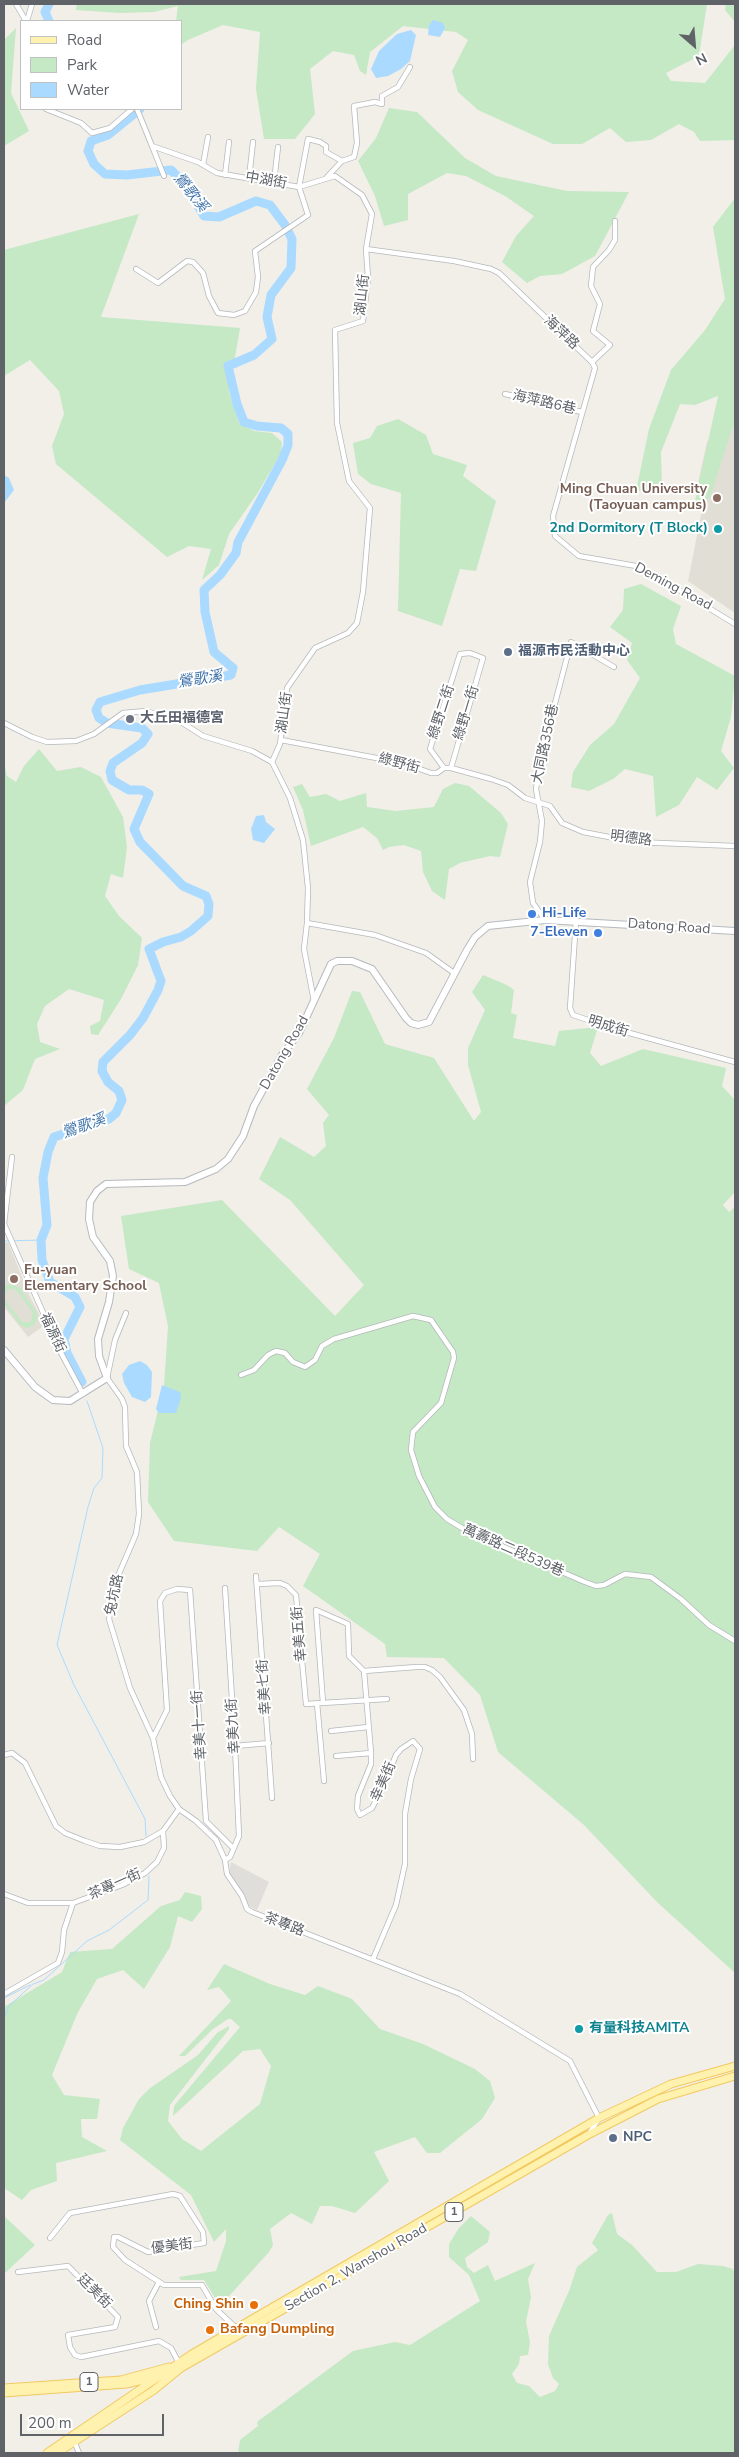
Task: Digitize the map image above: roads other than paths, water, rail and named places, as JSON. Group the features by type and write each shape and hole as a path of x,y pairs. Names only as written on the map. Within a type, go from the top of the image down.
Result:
{"main road":[{"name":"Section 2, Wanshou Road","path":"73,2439 154,2390 169,2377 178,2365 236,2328 599,2118 672,2084 735,2066"},
{"name":"Section 2, Wanshou Road","path":"178,2365 588,2135 658,2099 735,2076"},
{"path":"57,2453 136,2393 178,2365"},
{"name":"1","path":"4,2388 121,2380 178,2365"},
{"name":"1","path":"4,2394 130,2383 161,2376 169,2377"},
{"path":"130,2383 136,2393"},
{"path":"48,2453 73,2439"}],"street":[{"path":"16,4 25,20"},
{"path":"26,20 32,4"},
{"path":"326,178 342,161 354,157 357,143 354,106 375,102 382,104 382,96 398,87 410,67"},
{"path":"48,110 81,123 92,133 110,128 131,110"},
{"path":"137,110 164,176"},
{"path":"203,165 208,137"},
{"path":"136,269 158,283 187,261 193,262 203,273 214,308 224,315 234,315 245,311 255,296 258,277 255,251 308,215 299,187 308,139 320,142 326,146 326,152 342,161"},
{"path":"225,175 229,142"},
{"path":"249,178 253,142"},
{"name":"中湖街","path":"152,146 225,175 299,187 326,178"},
{"path":"274,182 278,147"},
{"path":"326,178 335,176 340,178 362,195 372,214 366,249"},
{"path":"582,412 595,368 592,362 610,346 593,331 600,304 591,286 593,267 609,250 614,240 615,221"},
{"name":"海萍路","path":"366,249 454,261 492,269 499,273 592,362"},
{"name":"湖山街","path":"272,762 278,752 281,740 287,688 315,648 348,633 357,624 363,592 370,508 349,481 337,423 335,330 362,321 368,278 366,249"},
{"name":"海萍路6巷","path":"505,394 582,412"},
{"name":"Deming Road","path":"582,412 553,516 555,536 579,556 636,566 653,574 735,624"},
{"name":"大同路356巷","path":"545,920 533,903 530,882 540,842 542,821 536,789 541,757 571,642 614,667"},
{"name":"綠野一街","path":"450,768 483,658 470,653 460,654"},
{"name":"綠野二街","path":"444,768 430,749 460,654"},
{"path":"4,723 32,737 52,742 76,741 106,727 112,720 123,713 136,710 158,713 181,722 204,736 252,751 272,762 287,790 303,840 308,888 304,949 314,1002"},
{"name":"綠野街","path":"281,740 403,763 431,773 438,773 444,768 450,768 508,785 525,798 538,803"},
{"name":"明德路","path":"538,803 550,806 562,822 573,828 624,841 735,846"},
{"name":"Datong Road","path":"107,1378 99,1356 98,1339 109,1302 113,1276 110,1261 93,1237 89,1220 90,1202 97,1191 106,1184 185,1182 216,1169 228,1159 243,1136 254,1106 282,1054 299,1033 331,964 336,961 352,961 372,969 410,1023 424,1024 429,1022 433,1016 454,973 475,937 488,926 545,920 735,931"},
{"name":"明成街","path":"576,921 570,1008 573,1015 624,1032 735,1062"},
{"path":"306,923 375,935 426,953 454,973"},
{"name":"福源街","path":"12,1157 4,1224 60,1351 83,1394"},
{"path":"4,1350 35,1388 53,1400 70,1400 107,1378 114,1340 126,1313"},
{"name":"萬壽路二段539巷","path":"241,1376 254,1370 268,1355 276,1352 285,1353 292,1362 305,1367 315,1360 322,1346 334,1339 413,1316 431,1320 453,1352 454,1358 441,1403 416,1428 410,1439 410,1444 419,1476 435,1507 447,1519 467,1531 596,1586 604,1585 625,1574 650,1577 681,1599 709,1624 735,1641"},
{"name":"兔坑路","path":"107,1378 122,1399 125,1407 126,1446 137,1472 139,1491 136,1534 116,1583 109,1619 110,1628 130,1688 152,1738 161,1777 179,1810"},
{"name":"幸美七街","path":"256,1576 272,1798"},
{"name":"幸美五街","path":"258,1584 280,1583 288,1586 296,1595 306,1704 320,1703"},
{"name":"幸美九街","path":"225,1588 239,1836 230,1857 225,1860"},
{"name":"幸美十一街","path":"152,1738 167,1710 160,1601 165,1593 177,1589 190,1590 206,1821 233,1848"},
{"path":"324,1781 316,1610 348,1624 349,1656 364,1671 425,1667 440,1677 464,1710 472,1734 474,1759"},
{"name":"幸美街","path":"364,1671 371,1764 358,1796 356,1809 360,1815 372,1808 396,1755 401,1749 413,1741 420,1748 411,1779 405,1814 405,1864 396,1905 373,1959"},
{"path":"320,1703 387,1698"},
{"path":"330,1731 368,1727"},
{"path":"235,1746 269,1743"},
{"path":"4,1755 12,1753 25,1763 56,1826 66,1833 100,1846 120,1846 144,1842 164,1831 179,1810"},
{"path":"336,1756 371,1753"},
{"name":"茶專路","path":"179,1810 216,1840 225,1860 227,1874 242,1896 246,1909 460,1994 570,2061 599,2118"},
{"name":"茶專一街","path":"4,1994 58,1964 62,1952 64,1930 73,1903 145,1873 157,1862 164,1848 164,1831"},
{"path":"4,1894 28,1903 73,1903"},
{"path":"588,2135 599,2118"},
{"name":"優美街","path":"50,2238 70,2213 173,2194 180,2196 202,2232 204,2243 148,2252 122,2238 114,2237 112,2242 116,2252 164,2285 200,2283 216,2309 236,2328"},
{"name":"廷美街","path":"18,2272 67,2266 118,2317 115,2327 68,2335 70,2348 75,2355 81,2357 159,2341 168,2344 178,2365"},
{"path":"156,2327 149,2300 159,2282"},
{"path":"73,2439 79,2453"}],"water":[{"path":"433,20 443,23 445,28 440,37 428,35 429,25"},
{"path":"411,30 416,35 410,61 401,69 388,76 376,78 371,69 379,51 397,34"},
{"path":"4,475 9,478 14,490 4,503"},
{"path":"264,815 266,822 275,829 264,843 253,840 251,829 256,816"},
{"path":"140,1361 147,1365 152,1372 151,1397 145,1402 132,1397 124,1383 122,1374 129,1365"},
{"path":"162,1385 180,1392 181,1398 176,1413 159,1413 156,1409"}],"waterway":[{"name":"鶯歌溪","path":"49,4 45,12 49,20"},
{"name":"鶯歌溪","path":"82,1382 67,1353 64,1339 80,1307 75,1297 50,1282 42,1260 41,1240 47,1225 43,1178 48,1152 54,1137 109,1119 116,1113 122,1100 119,1091 108,1082 102,1071 103,1062 130,1035 143,1018 158,990 161,981 149,949 163,942 181,937 191,931 208,916 209,904 206,896 183,886 140,842 134,829 149,794 142,790 129,790 112,780 110,771 113,763 142,743 148,734 142,728 107,723 99,718 96,710 100,702 140,690 231,675 233,668 214,652 205,612 204,590 220,575 236,553 238,542 283,458 288,445 288,434 281,428 257,426 244,422 237,404 228,366 254,355 272,339 267,317 271,295 291,268 292,239 285,225 270,205 256,201 219,217 204,216 185,184 171,170 127,175 105,174 94,164 88,151 91,141 108,135 139,110"},
{"path":"4,1241 41,1240"},
{"path":"87,1401 103,1448 102,1478 94,1488 88,1507 57,1645 74,1685 145,1819 146,1836"},
{"path":"4,2018 9,2006 33,1984 44,1980 87,1941 109,1930 148,1900 149,1876"},
{"path":"4,1998 30,1985"}],"place":[{"name":"Ming Chuan University (Taoyuan campus)","path":"717,498"},
{"name":"2nd Dormitory (T Block)","path":"718,529"},
{"name":"福源市民活動中心","path":"508,652"},
{"name":"大丘田福德宮","path":"130,719"},
{"name":"Hi-Life","path":"532,914"},
{"name":"7-Eleven","path":"598,933"},
{"name":"Fu-yuan Elementary School","path":"14,1279"},
{"name":"有量科技AMITA","path":"579,2029"},
{"name":"NPC","path":"613,2138"},
{"name":"Ching Shin","path":"254,2305"},
{"name":"Bafang Dumpling","path":"210,2330"}]}
